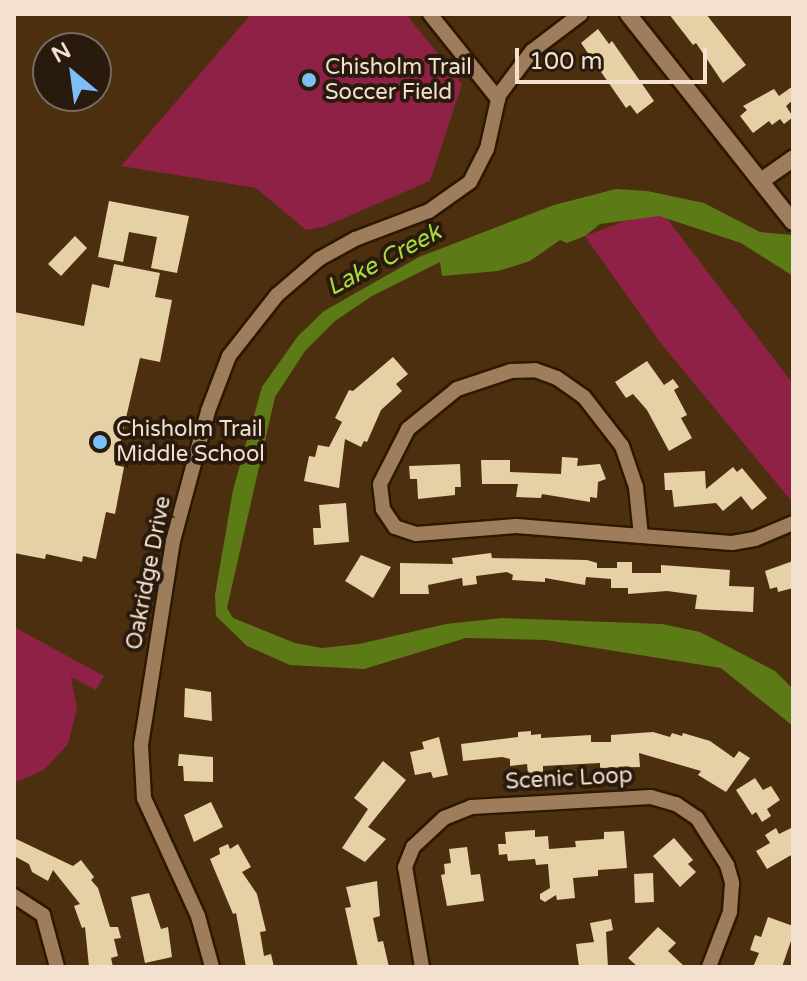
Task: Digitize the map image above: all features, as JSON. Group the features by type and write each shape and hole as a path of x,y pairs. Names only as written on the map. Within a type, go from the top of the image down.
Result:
{"street":[{"path":"430,14 498,99"},
{"name":"Oakridge Drive","path":"212,967 198,916 144,798 141,745 173,541 208,411 229,356 255,319 303,271 355,239 429,211 470,182 484,158 498,99 532,51 581,14"},
{"path":"628,14 790,218"},
{"path":"761,181 793,159"},
{"path":"641,536 636,487 622,446 584,397 557,378 535,370 511,371 484,378 439,401 402,437 380,484 380,499 390,521 404,531 416,534 516,526 641,536 732,543 755,539 793,523"},
{"name":"Scenic Loop","path":"422,967 405,867 413,847 444,818 471,807 651,797 676,804 697,818 727,865 732,883 730,912 709,967"},
{"path":"14,896 43,915 57,967"}],"shaded area":[{"path":"251,14 406,14 462,84 430,181 323,227 306,230 256,188 121,166"},
{"path":"616,189 647,191 704,203 760,232 793,235 793,276 741,243 659,216 600,224 585,236 567,243 560,240 530,261 498,271 442,276 440,262 372,296 335,321 305,351 275,397 227,608 233,618 295,643 322,648 359,644 446,624 502,618 662,624 700,632 775,671 793,689 793,726 721,668 546,640 466,638 364,669 290,665 247,646 216,616 215,595 233,490 262,387 298,336 324,311 419,257 554,205"},
{"path":"659,208 793,384 793,503 659,341 585,236"},
{"path":"14,627 104,676 96,690 71,677 77,709 68,744 44,770 14,783"}],"building":[{"path":"669,14 706,14 746,65 723,83 696,43 693,45"},
{"path":"598,29 609,44 612,41 654,101 637,114 630,105 626,108 581,43"},
{"path":"793,86 793,100 786,106 793,117 784,124 780,119 772,125 769,121 753,133 740,116 747,110 743,106 774,89 779,96"},
{"path":"109,201 189,216 177,273 151,268 157,237 129,232 123,262 98,257"},
{"path":"75,236 87,248 61,276 48,264"},
{"path":"114,264 160,273 155,297 172,300 160,362 140,358 115,465 124,467 115,514 106,512 96,559 83,556 82,562 46,554 45,559 14,553 14,312 84,326 92,284 109,288"},
{"path":"393,357 408,374 396,384 402,391 381,410 367,442 364,441 361,447 345,439 339,488 304,481 309,456 315,457 318,445 329,447 342,422 335,418 349,390 353,391"},
{"path":"647,361 664,385 673,379 679,387 674,390 687,415 681,418 692,438 669,451 647,410 633,394 626,398 615,382"},
{"path":"562,457 578,458 577,466 600,464 606,479 598,482 597,498 590,497 590,502 542,494 541,498 516,497 518,484 482,484 481,460 510,460 510,472 561,474"},
{"path":"460,464 461,487 455,487 455,495 418,499 417,479 410,479 409,466"},
{"path":"733,467 737,472 742,468 767,498 752,510 741,496 723,511 716,503 674,507 672,490 665,490 664,473 705,471 706,489"},
{"path":"346,503 349,542 314,545 313,528 321,528 319,505"},
{"path":"491,553 492,558 587,560 597,563 597,568 617,568 617,562 632,562 632,573 661,573 661,565 730,570 729,586 754,587 753,612 695,609 697,595 667,591 628,594 628,588 611,588 611,579 586,577 585,585 545,578 545,582 512,580 513,575 507,572 476,576 477,584 463,586 462,578 428,585 429,594 400,594 400,563 453,564 452,558"},
{"path":"361,555 391,567 373,598 345,581"},
{"path":"793,561 793,588 778,592 777,587 770,589 765,571"},
{"path":"185,688 211,692 212,721 184,717"},
{"path":"531,731 531,735 541,734 541,738 591,735 591,742 611,742 611,735 653,732 670,737 672,733 682,736 683,733 710,741 734,758 739,751 750,758 726,792 698,775 701,771 639,753 640,767 600,768 600,763 543,766 543,773 528,774 527,764 510,766 510,759 502,757 463,761 461,744 518,737 518,732"},
{"path":"439,737 448,775 433,778 431,772 415,775 410,752 424,749 422,742"},
{"path":"179,754 213,757 213,782 184,781 183,766 178,766"},
{"path":"383,761 406,780 368,827 386,839 365,862 342,848 368,809 354,798"},
{"path":"755,778 763,790 771,786 780,800 767,809 771,816 762,822 756,812 752,815 736,790"},
{"path":"211,802 223,827 194,842 184,815"},
{"path":"793,827 793,854 767,869 756,851 770,843 765,835 776,828 779,834"},
{"path":"535,830 535,837 548,836 549,849 576,847 575,841 604,839 604,832 624,831 627,868 598,870 598,876 573,878 575,898 557,900 556,895 545,902 540,899 540,894 550,888 548,864 536,865 535,859 508,861 507,854 499,855 498,844 506,844 505,832"},
{"path":"14,838 73,866 81,860 94,877 91,880 98,888 110,927 118,927 121,938 114,939 118,956 111,958 113,967 89,967 85,927 82,928 74,906 80,904 53,870 48,881 32,872 29,864 14,856"},
{"path":"674,838 693,860 688,864 696,872 680,887 653,856"},
{"path":"228,844 230,849 238,844 251,867 242,872 257,894 266,931 260,932 264,956 271,954 274,967 246,967 236,913 233,914 210,859 220,854 219,848"},
{"path":"467,847 471,875 480,874 484,901 447,906 441,875 445,874 444,864 451,863 449,849"},
{"path":"653,873 654,902 635,903 634,874"},
{"path":"377,881 380,916 373,918 378,942 383,941 389,967 358,967 345,908 351,907 346,887"},
{"path":"149,893 161,929 168,927 172,957 145,963 131,897"},
{"path":"768,917 793,926 793,935 782,967 753,967 759,953 750,950 755,935 761,937"},
{"path":"611,919 613,930 606,932 608,967 579,967 576,944 594,942 590,923"},
{"path":"658,927 676,943 668,951 685,967 638,967 628,958"}],"place":[{"name":"Chisholm Trail Soccer Field","path":"309,80"},
{"name":"Chisholm Trail Middle School","path":"100,442"}],"water label":[{"name":"Lake Creek","path":"384,260"}]}
